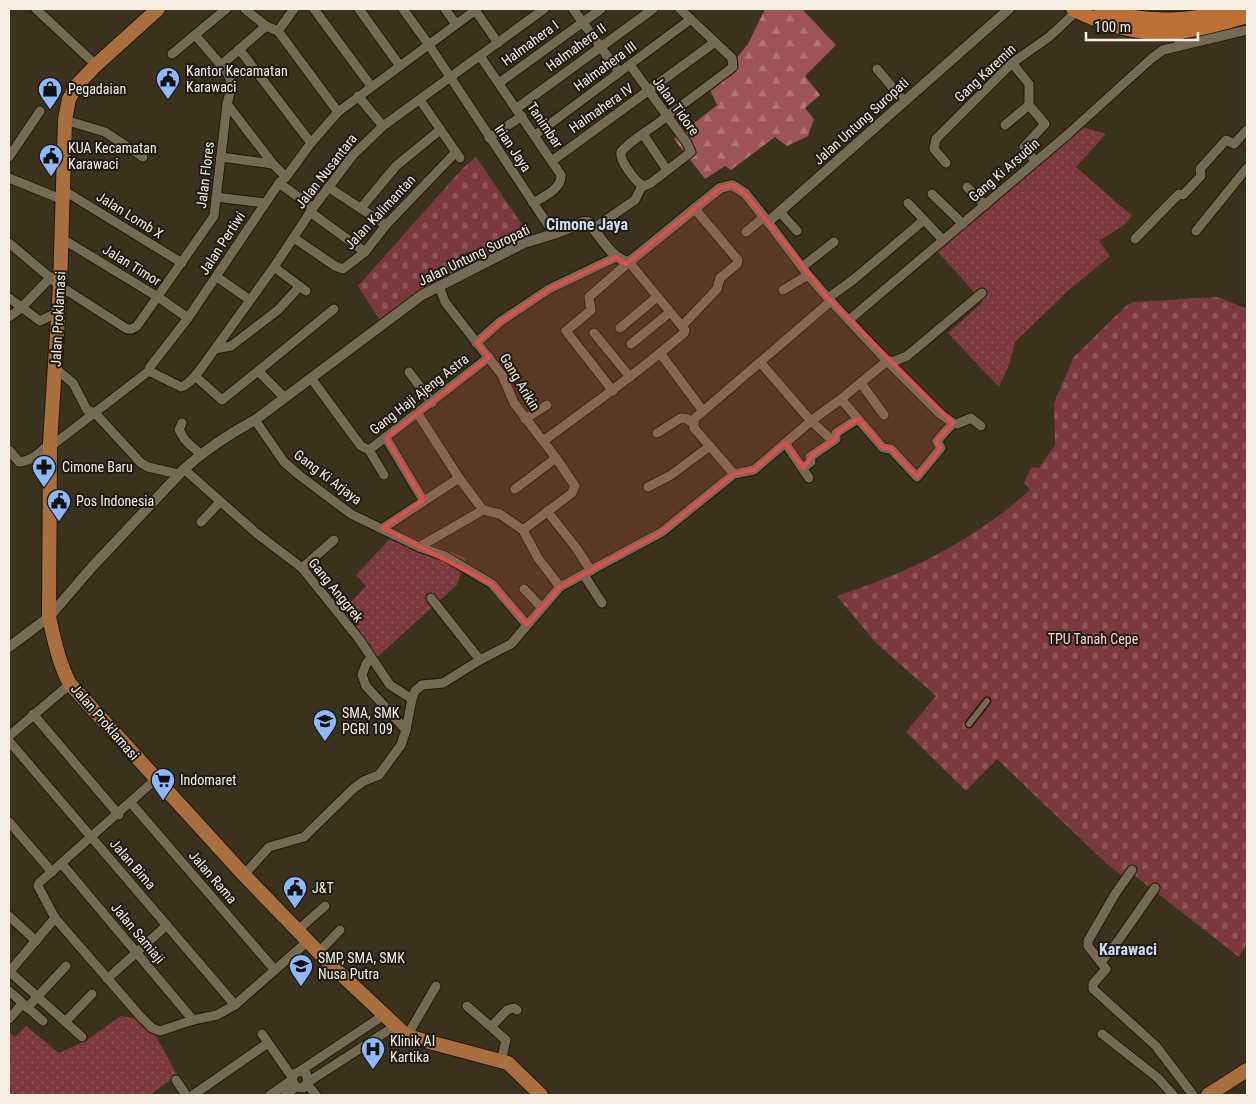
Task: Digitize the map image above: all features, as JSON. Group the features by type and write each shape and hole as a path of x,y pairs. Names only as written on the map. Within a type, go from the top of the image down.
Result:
{"highway":[{"path":"1101,9 1161,21 1190,19 1238,9"},
{"path":"1075,10 1112,25 1138,31 1160,33 1179,39 1247,16"}],"main road":[{"name":"Jalan Proklamasi","path":"158,9 81,79 69,99 65,120 61,238 56,281 58,312 56,370 50,445 49,617 66,677 70,684 244,875 297,931 395,1026 407,1036 511,1065 541,1095"},
{"path":"1208,1095 1247,1070"}],"street":[{"path":"36,9 96,65"},
{"path":"172,54 226,9"},
{"path":"245,9 266,26 278,32 338,112"},
{"path":"278,32 294,9"},
{"path":"314,9 371,86"},
{"path":"359,9 400,66"},
{"name":"Irian Jaya","path":"403,9 429,45 554,234"},
{"path":"445,9 456,24"},
{"name":"Jalan Pertiwi","path":"9,450 19,462 36,458 50,445 149,371 150,367 217,277 264,203 338,112 476,9 498,43"},
{"name":"Jalan Nusantara","path":"215,349 328,187 353,155 383,126 498,43 533,12 544,9"},
{"path":"573,9 619,72"},
{"name":"Halmahera I","path":"499,83 601,9"},
{"name":"Halmahera II","path":"489,138 601,46 652,9"},
{"path":"543,441 630,377 684,333 685,330 669,313 629,262 622,261 616,257 594,228 635,200 642,186 620,158 621,152 734,67 732,58 680,9"},
{"name":"Jalan Untung Suropati","path":"766,219 780,212 1009,9"},
{"name":"Gang Karemin","path":"946,163 934,149 936,139 1012,64 1049,37 1075,10"},
{"name":"Halmahera III","path":"535,135 691,19"},
{"path":"220,66 266,26"},
{"name":"Gang Ki Arsudin","path":"849,320 1036,161 1152,58 1179,39 1247,30"},
{"name":"Jalan Flores","path":"56,281 127,329 132,329 138,326 214,216 227,104 232,85 220,66 195,35"},
{"name":"Halmahera IV","path":"552,161 715,42"},
{"path":"239,48 311,143"},
{"name":"Tanimbar","path":"480,56 562,175 561,183 533,203"},
{"path":"1012,64 1029,84 1029,105 1045,124 1024,147 1036,161"},
{"name":"Jalan Tidore","path":"630,65 691,152 651,183 642,186"},
{"path":"877,69 904,101"},
{"path":"358,96 383,126"},
{"path":"361,208 396,166 440,130 420,100"},
{"path":"227,104 273,164 282,180 312,210 365,252"},
{"path":"1005,125 1029,105"},
{"path":"9,157 40,111"},
{"path":"65,120 105,132 143,157"},
{"name":"Jalan Kalimantan","path":"294,238 335,266 343,269 365,252 386,225 458,155 440,130"},
{"path":"1135,240 1179,194 1183,195 1201,176 1200,169 1226,140 1234,144 1247,130"},
{"path":"643,134 667,170"},
{"path":"221,157 273,164"},
{"path":"1196,231 1247,168"},
{"name":"Jalan Lomb X","path":"9,178 63,195 182,263"},
{"path":"613,390 566,331 591,310 589,297 694,208 720,188 732,185 745,193 829,299 939,413 952,423 957,424 971,418 981,426"},
{"path":"328,187 386,225"},
{"path":"968,187 985,205"},
{"path":"932,194 963,224"},
{"path":"216,197 264,203"},
{"path":"908,202 943,240"},
{"path":"682,326 717,289 720,278 737,264 738,260 694,208"},
{"path":"780,212 797,231"},
{"path":"746,232 766,219"},
{"path":"734,474 694,428 694,420 807,323 829,299 924,220"},
{"name":"Jalan Untung Suropati","path":"9,647 49,617 92,567 200,454 226,436 255,420 422,295 524,243 584,222 588,222 594,228"},
{"name":"Jalan Timor","path":"61,238 158,297 188,318"},
{"path":"784,290 834,242"},
{"path":"9,244 56,281 9,317"},
{"path":"476,343 500,321 549,289 616,257"},
{"path":"149,371 181,387 185,386 215,349 231,346 303,288 274,267"},
{"path":"217,277 250,300"},
{"name":"Gang Arikin","path":"439,286 446,302 502,375 514,403 556,458 574,486 572,493 523,530"},
{"path":"244,875 269,846 304,837 354,788 364,781 379,775 401,745 412,699 415,691 422,685 443,683 480,660 511,644 560,587 662,532 734,474 754,470 811,421 887,361 894,361 906,356 982,293"},
{"path":"620,328 657,297"},
{"path":"9,298 40,321 58,312"},
{"path":"195,376 222,400 334,309"},
{"path":"631,344 669,313"},
{"path":"594,333 630,377"},
{"path":"660,353 703,411"},
{"name":"Gang Haji Ajeng Astra","path":"311,378 354,438 361,446 370,450 489,357"},
{"path":"760,362 811,421 833,442"},
{"path":"56,370 72,383 87,410 95,413 141,463 148,467 181,472"},
{"path":"258,371 284,397"},
{"path":"409,372 432,403"},
{"path":"860,384 884,415"},
{"path":"841,399 883,448 891,448 917,477 941,448 937,441 952,423"},
{"path":"525,419 547,405"},
{"path":"418,414 459,478 483,510 500,514 523,530 538,558 560,587"},
{"path":"657,433 681,418 687,419 694,424"},
{"path":"803,468 810,462 810,457 837,438 836,433 858,419"},
{"name":"Gang Ki Arjaya","path":"255,420 284,462 299,476 351,514 419,547 445,556 492,584 527,625"},
{"path":"182,422 179,430 185,440 200,454"},
{"path":"386,438 423,500"},
{"path":"785,443 809,478"},
{"path":"648,487 671,476 710,446"},
{"path":"370,450 384,475"},
{"path":"515,490 556,458"},
{"name":"Gang Anggrek","path":"181,472 302,568 358,639 390,685 412,699"},
{"path":"383,528 459,478"},
{"path":"201,522 220,502"},
{"path":"419,547 483,510"},
{"path":"547,511 577,549 602,603"},
{"path":"302,568 334,540"},
{"path":"524,589 542,608"},
{"path":"431,598 480,660"},
{"path":"370,658 362,675 366,686 406,730"},
{"path":"9,736 70,684"},
{"path":"969,724 987,701"},
{"path":"33,714 119,814"},
{"name":"Jalan Bima","path":"9,741 235,1005"},
{"path":"156,779 119,814 39,883 38,889 55,918 148,1025 158,1031 217,1015 235,1005 308,941"},
{"name":"Jalan Rama","path":"131,803 274,969"},
{"path":"9,822 52,872"},
{"name":"Jalan Samiaji","path":"62,864 193,1020"},
{"path":"1132,870 1115,894 1088,941 1088,946 1106,969 1094,984 1093,990 1156,1046 1193,1095"},
{"path":"1101,962 1156,888"},
{"path":"297,931 325,906"},
{"path":"9,916 36,941"},
{"path":"43,1021 9,971 55,918"},
{"path":"107,979 167,925"},
{"path":"319,952 340,930"},
{"path":"9,1019 31,1002 66,966"},
{"path":"407,1036 436,986"},
{"path":"9,991 66,1021 82,1037"},
{"path":"66,1021 92,994"},
{"path":"467,1006 506,1040 501,1061"},
{"path":"492,1026 507,1010 514,1008 518,1010"},
{"path":"300,1083 384,1015"},
{"path":"278,1094 300,1083 395,1026"},
{"path":"262,1034 300,1083 316,1095"},
{"path":"1102,1034 1158,1078 1173,1095"},
{"path":"193,1095 268,1043"},
{"path":"176,1080 186,1095"}],"highlighted area":[{"path":"732,185 745,193 828,298 953,423 936,442 941,448 917,477 890,448 883,448 858,419 838,432 836,439 813,455 803,468 785,443 754,470 734,474 662,532 560,587 527,625 492,584 383,528 423,500 386,438 489,357 476,343 501,321 549,289 616,257 626,264 720,188"}],"green space":[{"path":"765,9 802,9 836,45 805,76 820,95 805,108 814,119 808,136 787,146 775,137 731,170 725,166 705,179 674,139 717,105 710,90 748,44"},
{"path":"1075,125 1106,134 1076,167 1132,216 1124,225 1099,241 1110,256 1069,290 1015,342 1009,365 999,387 948,333 983,302 937,251 1023,176"},
{"path":"476,157 529,235 411,296 380,320 358,286 463,168"},
{"name":"TPU Tanah Cepe","path":"1218,297 1247,309 1247,943 1239,957 1134,875 1129,881 1107,864 997,759 966,791 906,732 936,696 876,643 837,596 888,577 938,554 1002,514 1030,490 1024,482 1032,467 1039,468 1055,445 1054,403 1074,357 1126,306 1133,302"},
{"path":"397,531 466,558 457,585 375,659 353,620 339,615 366,586 356,575"},
{"path":"121,1016 139,1019 156,1036 177,1075 150,1095 9,1095 9,1031 15,1037 26,1026 59,1053 87,1040"}],"place":[{"name":"Kantor Kecamatan Karawaci","path":"168,100"},
{"name":"Pegadaian","path":"50,110"},
{"name":"KUA Kecamatan Karawaci","path":"51,177"},
{"name":"Cimone Baru","path":"44,488"},
{"name":"Pos Indonesia","path":"59,522"},
{"name":"SMA, SMK PGRI 109","path":"325,742"},
{"name":"Indomaret","path":"163,801"},
{"name":"J&T","path":"295,909"},
{"name":"SMP, SMA, SMK Nusa Putra","path":"301,987"},
{"name":"Klinik AI Kartika","path":"373,1070"}],"district":[{"name":"Cimone Jaya","path":"587,224"},
{"name":"Karawaci","path":"1128,949"}]}
